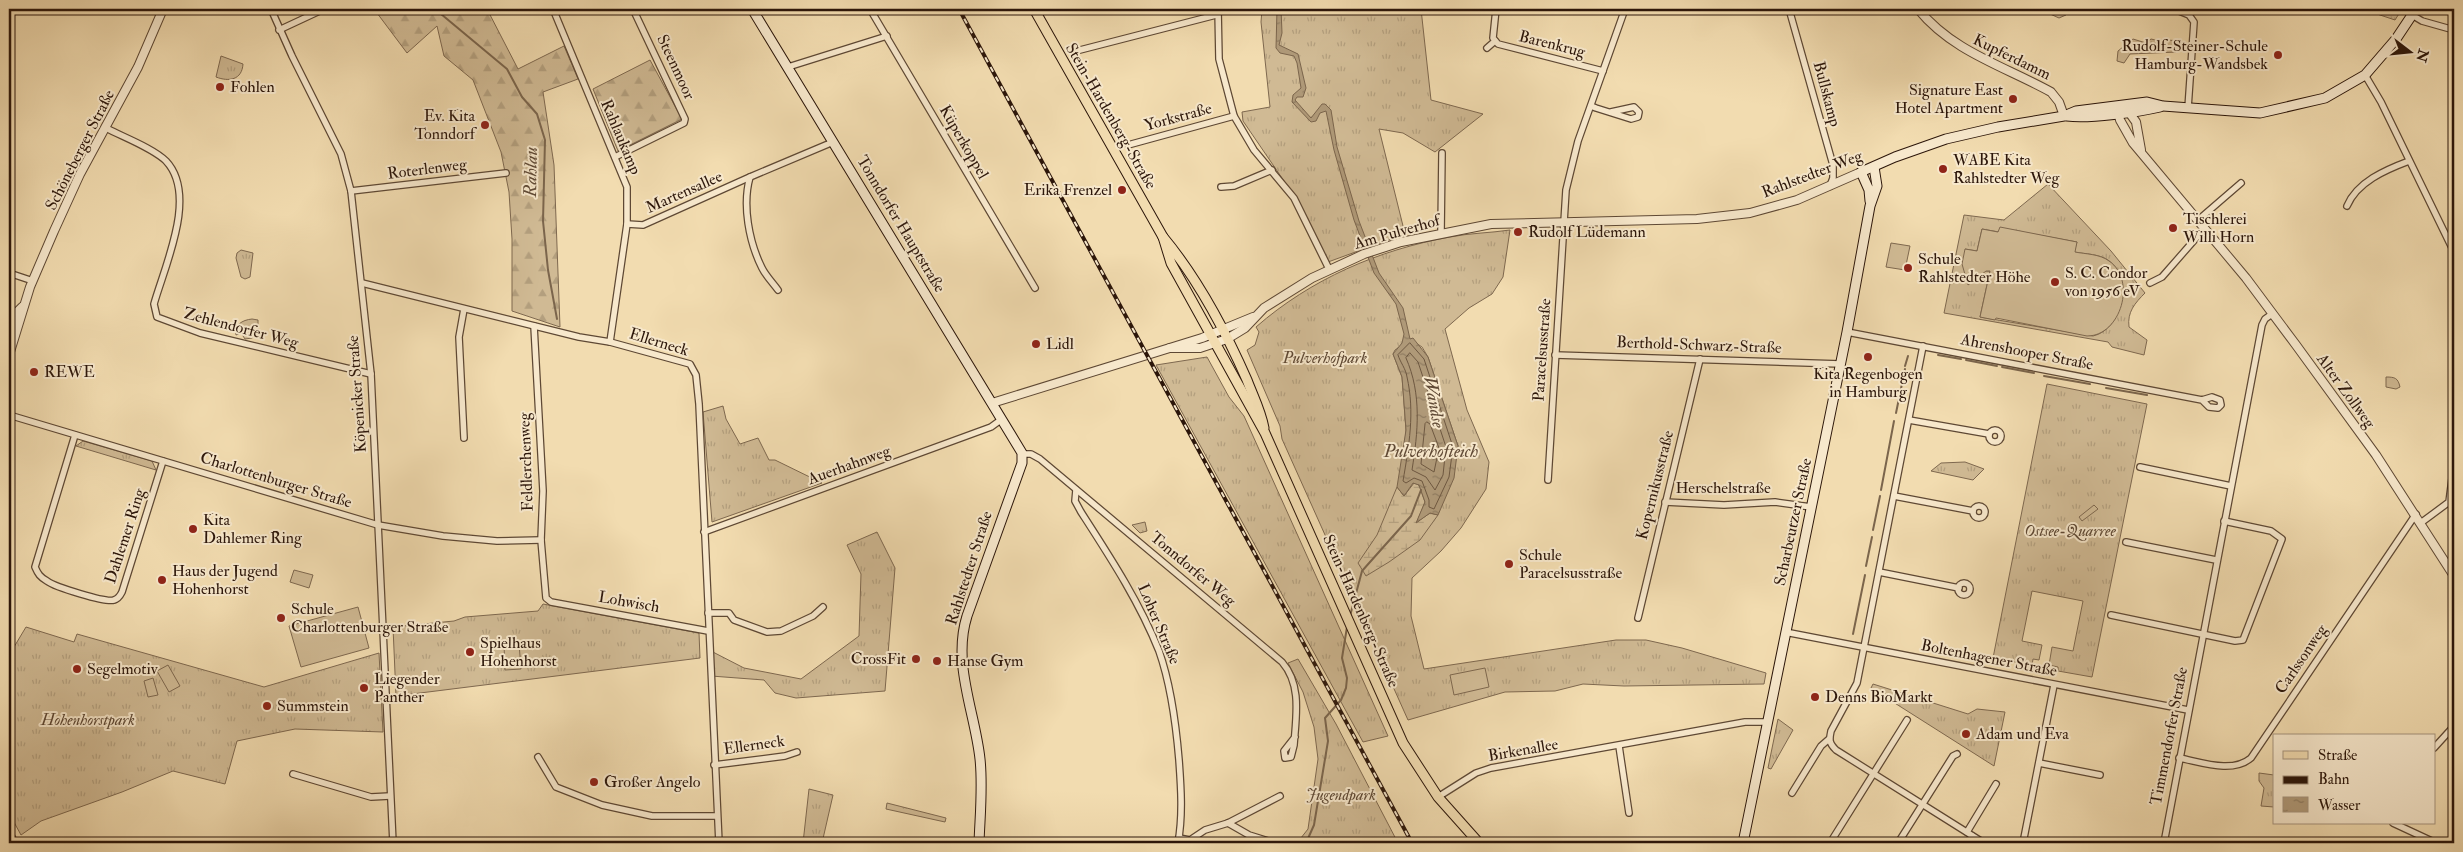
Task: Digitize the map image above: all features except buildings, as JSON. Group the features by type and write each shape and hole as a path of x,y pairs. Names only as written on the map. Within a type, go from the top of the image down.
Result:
{"main road":[{"name":"Tonndorfer Hauptstraße","path":"752,9 1017,441 1022,454"},
{"name":"Stein-Hardenberg-Straße","path":"1034,9 1163,237 1180,257 1227,339 1262,415 1265,433"},
{"name":"Rahlstedter Weg","path":"1861,172 1894,156 1946,139 1998,127 2064,116 2076,117 2147,102 2162,106 2260,114 2326,98 2364,76 2396,39 2414,12"},
{"name":"Rahlstedter Weg","path":"2118,107 2130,112 2162,106"},
{"name":"Scharbeutzer Straße","path":"1743,843 1841,364 1870,206 1877,186 1874,167"},
{"name":"Scharbeutzer Straße","path":"1861,172 1869,190 1870,206"},
{"name":"Stein-Hardenberg-Straße","path":"1163,237 1171,263 1265,433 1403,743 1438,797 1479,843"},
{"name":"Rahlstedter Straße","path":"980,843 980,759 966,688 961,638 966,616 1022,463 1022,454"}],"street":[{"name":"Schöneberger Straße","path":"9,354 33,281 80,174 138,67 163,9"},
{"name":"Köpenicker Straße","path":"271,9 279,30 342,154 351,191 371,374 393,843"},
{"path":"279,30 324,9"},
{"name":"Rahlaukamp","path":"553,9 627,187 627,224 610,342"},
{"name":"Steenmoor","path":"615,157 684,123 686,119 633,9"},
{"name":"Küperkoppel","path":"870,9 1035,288"},
{"name":"Barenkrug","path":"1494,41 1496,9"},
{"name":"Paracelsusstraße","path":"1548,480 1568,176 1625,9"},
{"name":"Bullskamp","path":"1788,9 1833,165 1834,178 1830,186"},
{"name":"Kupferdamm","path":"1918,9 1930,23 1963,49 2051,92 2060,102 2064,116"},
{"path":"2174,9 2189,15 2194,22 2188,108"},
{"path":"1080,50 1217,12 1222,72 1234,116 1254,150 1294,198 1329,269"},
{"path":"2414,12 2422,21 2454,30"},
{"path":"788,67 887,36"},
{"name":"Barenkrug","path":"1487,48 1494,41"},
{"name":"Barenkrug","path":"1494,41 1508,47 1603,71"},
{"path":"2364,76 2381,102 2454,252"},
{"path":"1591,106 1611,112"},
{"name":"Alter Zollweg","path":"2118,107 2130,137 2204,230 2246,278 2372,449 2422,522 2454,576"},
{"path":"2136,122 2148,110"},
{"name":"Alter Zollweg","path":"2130,112 2136,122 2141,150"},
{"name":"Yorkstraße","path":"1128,145 1234,116"},
{"name":"Zehlendorfer Weg","path":"106,128 165,160 180,182 181,206 154,304 156,317 200,333 371,374"},
{"name":"Martensallee","path":"627,224 643,224 833,142"},
{"path":"1441,232 1442,153"},
{"path":"2347,206 2352,196 2368,181 2385,171 2409,161"},
{"path":"1221,187 1234,186 1272,170"},
{"name":"Rahlstedter Weg","path":"1564,222 1729,216 1782,205 1861,172"},
{"name":"Roterlenweg","path":"351,191 506,173"},
{"name":"Martensallee","path":"750,177 746,192 750,231 762,268 778,290"},
{"path":"2197,220 2241,183"},
{"name":"Am Pulverhof","path":"992,403 1222,330 1253,317 1296,287 1329,269 1364,254 1441,232 1490,224 1564,222"},
{"path":"2150,283 2162,277 2204,230"},
{"path":"9,273 33,281"},
{"name":"Ellerneck","path":"362,283 534,326 610,342 690,364 696,375 719,843"},
{"name":"Schöneberger Straße","path":"9,336 18,311 24,305"},
{"path":"464,308 459,337 464,438"},
{"name":"Timmendorfer Straße","path":"2164,843 2216,560 2262,325 2263,321 2272,314"},
{"name":"Am Pulverhof","path":"1170,348 1191,349 1215,344 1245,328 1253,317"},
{"name":"Feldlerchenweg","path":"534,326 543,490 541,540 546,598"},
{"name":"Ahrenshooper Straße","path":"1847,332 2202,400"},
{"path":"1923,346 1865,647 1855,688 1831,731 1829,739 1830,745 1836,750 1984,843"},
{"name":"Berthold-Schwarz-Straße","path":"1556,355 1841,364"},
{"name":"Kopernikusstraße","path":"1638,618 1700,359"},
{"name":"Charlottenburger Straße","path":"9,415 378,525 443,536 496,541 541,540"},
{"name":"Auerhahnweg","path":"704,532 991,427 1002,419"},
{"path":"1909,420 1989,434"},
{"name":"Dahlemer Ring","path":"75,435 35,567 39,575 49,583 84,594 110,601 117,599 122,592 163,461"},
{"name":"Tonndorfer Weg","path":"1022,454 1032,455 1040,459 1286,666 1295,689 1295,738"},
{"path":"2422,522 2449,502 2454,463"},
{"path":"2140,467 2231,486"},
{"name":"Loher Straße","path":"1076,490 1075,501 1124,578 1143,613 1159,653 1168,684 1176,733 1181,787 1178,841"},
{"path":"1894,496 1973,511"},
{"name":"Herschelstraße","path":"1665,502 1724,505 1774,502 1811,507"},
{"name":"Carlssonweg","path":"2179,758 2231,767 2242,764 2251,758 2416,514"},
{"path":"2111,616 2235,641 2243,640 2282,544 2282,539 2276,533 2224,522"},
{"path":"2126,542 2216,560"},
{"path":"1879,572 1959,588"},
{"name":"Lohwisch","path":"546,598 551,602 708,630"},
{"path":"708,614 729,612 734,620 767,632 781,631 813,616 823,607"},
{"name":"Boltenhagener Straße","path":"1785,632 2188,710"},
{"path":"2032,843 2023,842 2054,684"},
{"path":"1830,843 1907,720"},
{"name":"Birkenallee","path":"1438,797 1476,773 1491,768 1745,722 1767,722"},
{"path":"2436,746 2454,726"},
{"path":"1792,793 1822,746 1829,739"},
{"path":"1619,746 1629,813"},
{"name":"Ellerneck","path":"714,765 785,756 797,752"},
{"path":"1898,843 1953,756 1957,754"},
{"path":"538,757 556,787 602,805 652,816 718,816"},
{"path":"2039,763 2100,775"},
{"path":"293,774 371,797 390,796"},
{"path":"1968,843 1970,834 1996,784"},
{"path":"1178,841 1190,840 1205,830 1228,823 1280,796"},
{"path":"1228,823 1249,835 1275,843"},
{"path":"2395,824 2436,843"},
{"path":"9,834 14,843"}],"green space":[{"path":"374,9 487,9 518,69 564,46 578,79 543,92 554,165 560,327 512,311 512,239 509,192 501,152 473,80 444,56 437,26 407,53"},
{"path":"1262,9 1421,9 1431,100 1483,114 1435,152 1403,133 1379,129 1405,234 1328,262 1297,200 1243,121 1242,112 1270,107 1261,22"},
{"path":"2039,9 2068,9 2066,15 2059,18"},
{"path":"2362,9 2402,9 2395,20"},
{"path":"2133,39 2146,43 2151,39 2177,41 2177,52 2130,54 2124,63 2117,61 2118,51"},
{"path":"221,56 243,64 237,76 230,79 216,77"},
{"path":"650,60 682,119 618,151 593,89"},
{"path":"2048,184 2111,251 2145,293 2132,308 2129,317 2129,327 2147,340 2144,355 2112,347 2108,342 1944,313 1964,215 2004,220","holes":["2000,228 2077,242 2074,252 2096,255 2108,260 2116,268 2121,278 2121,302 2117,314 2103,332 2093,336 1980,317 1990,271 1986,271 1965,249 1977,251 1982,229 1999,232"]},
{"name":"S. C. Condor von 1956 eV","path":"2000,227 2077,242 2075,252 2097,256 2109,261 2117,270 2122,281 2123,293 2121,306 2109,327 2099,334 2087,336 1996,318 1995,320 1980,317 1990,271 1986,271 1968,285 1962,264 1965,249 1977,251 1982,229 1998,232"},
{"name":"Pulverhofpark","path":"1510,230 1503,277 1492,294 1469,308 1445,329 1467,410 1489,462 1486,489 1461,528 1441,551 1412,578 1411,616 1424,669 1616,640 1646,640 1682,648 1766,673 1764,684 1624,686 1583,684 1555,691 1505,692 1408,720 1282,439 1280,426 1247,350 1255,345 1259,332 1256,327 1299,295 1347,269 1397,250 1423,243 1458,236","holes":["1410,339 1422,347 1428,357 1458,446 1430,513 1417,522 1414,483 1404,454 1406,430 1402,377 1393,354 1395,350"]},
{"path":"1891,243 1910,246 1905,270 1886,267"},
{"path":"241,250 253,253 250,277 245,279 241,277 236,258 237,253"},
{"path":"252,319 258,320 258,334 252,338 245,339 241,333 236,335 236,328 239,324"},
{"path":"1207,357 1229,397 1244,416 1388,736 1363,742 1156,365"},
{"path":"2386,377 2396,379 2400,387 2396,389 2386,387"},
{"name":"Ostsee-Quarree","path":"2047,384 2147,404 2092,677 2058,671 2058,667 2049,665 2052,647 2073,651 2083,601 2032,591 2022,641 2042,645 2039,660 2033,659 2032,665 1993,658"},
{"path":"723,406 726,419 740,444 758,438 769,460 775,460 822,483 712,522 703,412"},
{"path":"83,441 152,461 156,470 76,446"},
{"path":"1965,462 1984,469 1973,480 1931,471 1941,463"},
{"path":"1414,483 1419,485 1425,502 1417,522 1430,513 1438,515 1420,540 1366,576 1358,563 1377,535 1397,487 1404,496"},
{"path":"2094,505 2098,509 2082,521 2079,517"},
{"path":"1145,522 1147,531 1140,533 1132,525"},
{"path":"877,532 895,568 885,691 796,698 775,693 764,680 711,676 709,650 744,668 801,679 859,636 861,574 847,545"},
{"path":"294,570 313,575 309,588 290,582"},
{"path":"543,604 699,633 700,658 396,696 393,627 454,621 465,617 538,611"},
{"path":"358,607 369,648 301,667 289,626"},
{"name":"Hohenhorstpark","path":"26,627 74,642 77,634 264,687 379,653 383,732 295,729 237,741 225,784 173,771 122,792 41,821 21,835 9,813 9,645 14,647"},
{"path":"519,643 521,669 505,670 504,644"},
{"name":"Jugendpark","path":"1298,659 1336,724 1398,843 1297,843 1308,829 1318,759 1314,727 1303,692 1288,663"},
{"path":"168,665 180,686 169,692 157,671"},
{"path":"1485,668 1489,687 1454,695 1450,675"},
{"path":"153,678 158,695 148,697 144,681"},
{"path":"1873,684 1968,714 1977,709 2005,712 1994,766 1871,688"},
{"path":"1778,719 1793,730 1771,769 1768,768"},
{"path":"2259,773 2273,775 2273,807 2261,806 2264,788 2259,781"},
{"path":"809,789 833,795 822,843 803,843"},
{"path":"887,803 946,818 945,822 886,809"}],"water":[{"name":"Pulverhofteich","path":"1277,9 1281,9 1282,33 1279,45 1298,54 1306,88 1303,97 1297,97 1295,100 1311,118 1322,104 1325,104 1331,110 1337,147 1359,221 1379,273 1403,308 1410,339 1413,338 1428,357 1458,446 1454,478 1438,515 1430,513 1416,523 1425,502 1419,485 1413,483 1404,496 1397,487 1406,430 1402,377 1393,354 1402,343 1404,334 1396,304 1374,273 1354,220 1334,150 1326,111 1320,113 1316,121 1311,122 1292,102 1293,95 1301,88 1297,63 1294,56 1280,53 1276,48"}],"waterway":[{"name":"Rahlau","path":"435,9 507,69 522,97 537,114 545,140 543,221 548,270 557,319"},
{"path":"1938,355 1961,359"},
{"path":"1905,366 1908,356"},
{"path":"1966,360 1997,366"},
{"path":"2002,367 2034,373"},
{"path":"1896,413 1905,369"},
{"path":"2044,376 2090,384"},
{"path":"2106,388 2147,395"},
{"path":"1881,490 1894,421"},
{"name":"Wandse","path":"1350,616 1362,571 1411,516 1421,490"},
{"path":"1873,530 1880,496"},
{"path":"1866,566 1872,537"},
{"path":"1853,634 1865,575"},
{"name":"Wandse","path":"1306,843 1314,825 1328,741 1325,718 1341,700 1346,688 1347,678 1342,658 1347,627"}],"railway":[{"path":"959,9 1412,843"}],"place":[{"name":"Rudolf-Steiner-Schule Hamburg-Wandsbek","path":"2278,55"},
{"name":"Fohlen","path":"220,87"},
{"name":"Signature East Hotel Apartment","path":"2013,99"},
{"name":"Ev. Kita Tonndorf","path":"485,125"},
{"name":"WABE Kita Rahlstedter Weg","path":"1943,169"},
{"name":"Erika Frenzel","path":"1122,190"},
{"name":"Tischlerei Willi Horn","path":"2173,228"},
{"name":"Rudolf Lüdemann","path":"1518,232"},
{"name":"Schule Rahlstedter Höhe","path":"1908,268"},
{"name":"S. C. Condor von 1956 eV","path":"2055,282"},
{"name":"Lidl","path":"1036,344"},
{"name":"Kita Regenbogen in Hamburg","path":"1868,357"},
{"name":"REWE","path":"34,372"},
{"name":"Kita Dahlemer Ring","path":"193,529"},
{"name":"Schule Paracelsusstraße","path":"1509,564"},
{"name":"Haus der Jugend Hohenhorst","path":"162,580"},
{"name":"Schule Charlottenburger Straße","path":"281,618"},
{"name":"Spielhaus Hohenhorst","path":"470,652"},
{"name":"CrossFit","path":"916,659"},
{"name":"Hanse Gym","path":"937,661"},
{"name":"Segelmotiv","path":"77,669"},
{"name":"Liegender Panther","path":"364,688"},
{"name":"Denns BioMarkt","path":"1815,697"},
{"name":"Summstein","path":"267,706"},
{"name":"Adam und Eva","path":"1966,734"},
{"name":"Großer Angelo","path":"594,782"}]}
